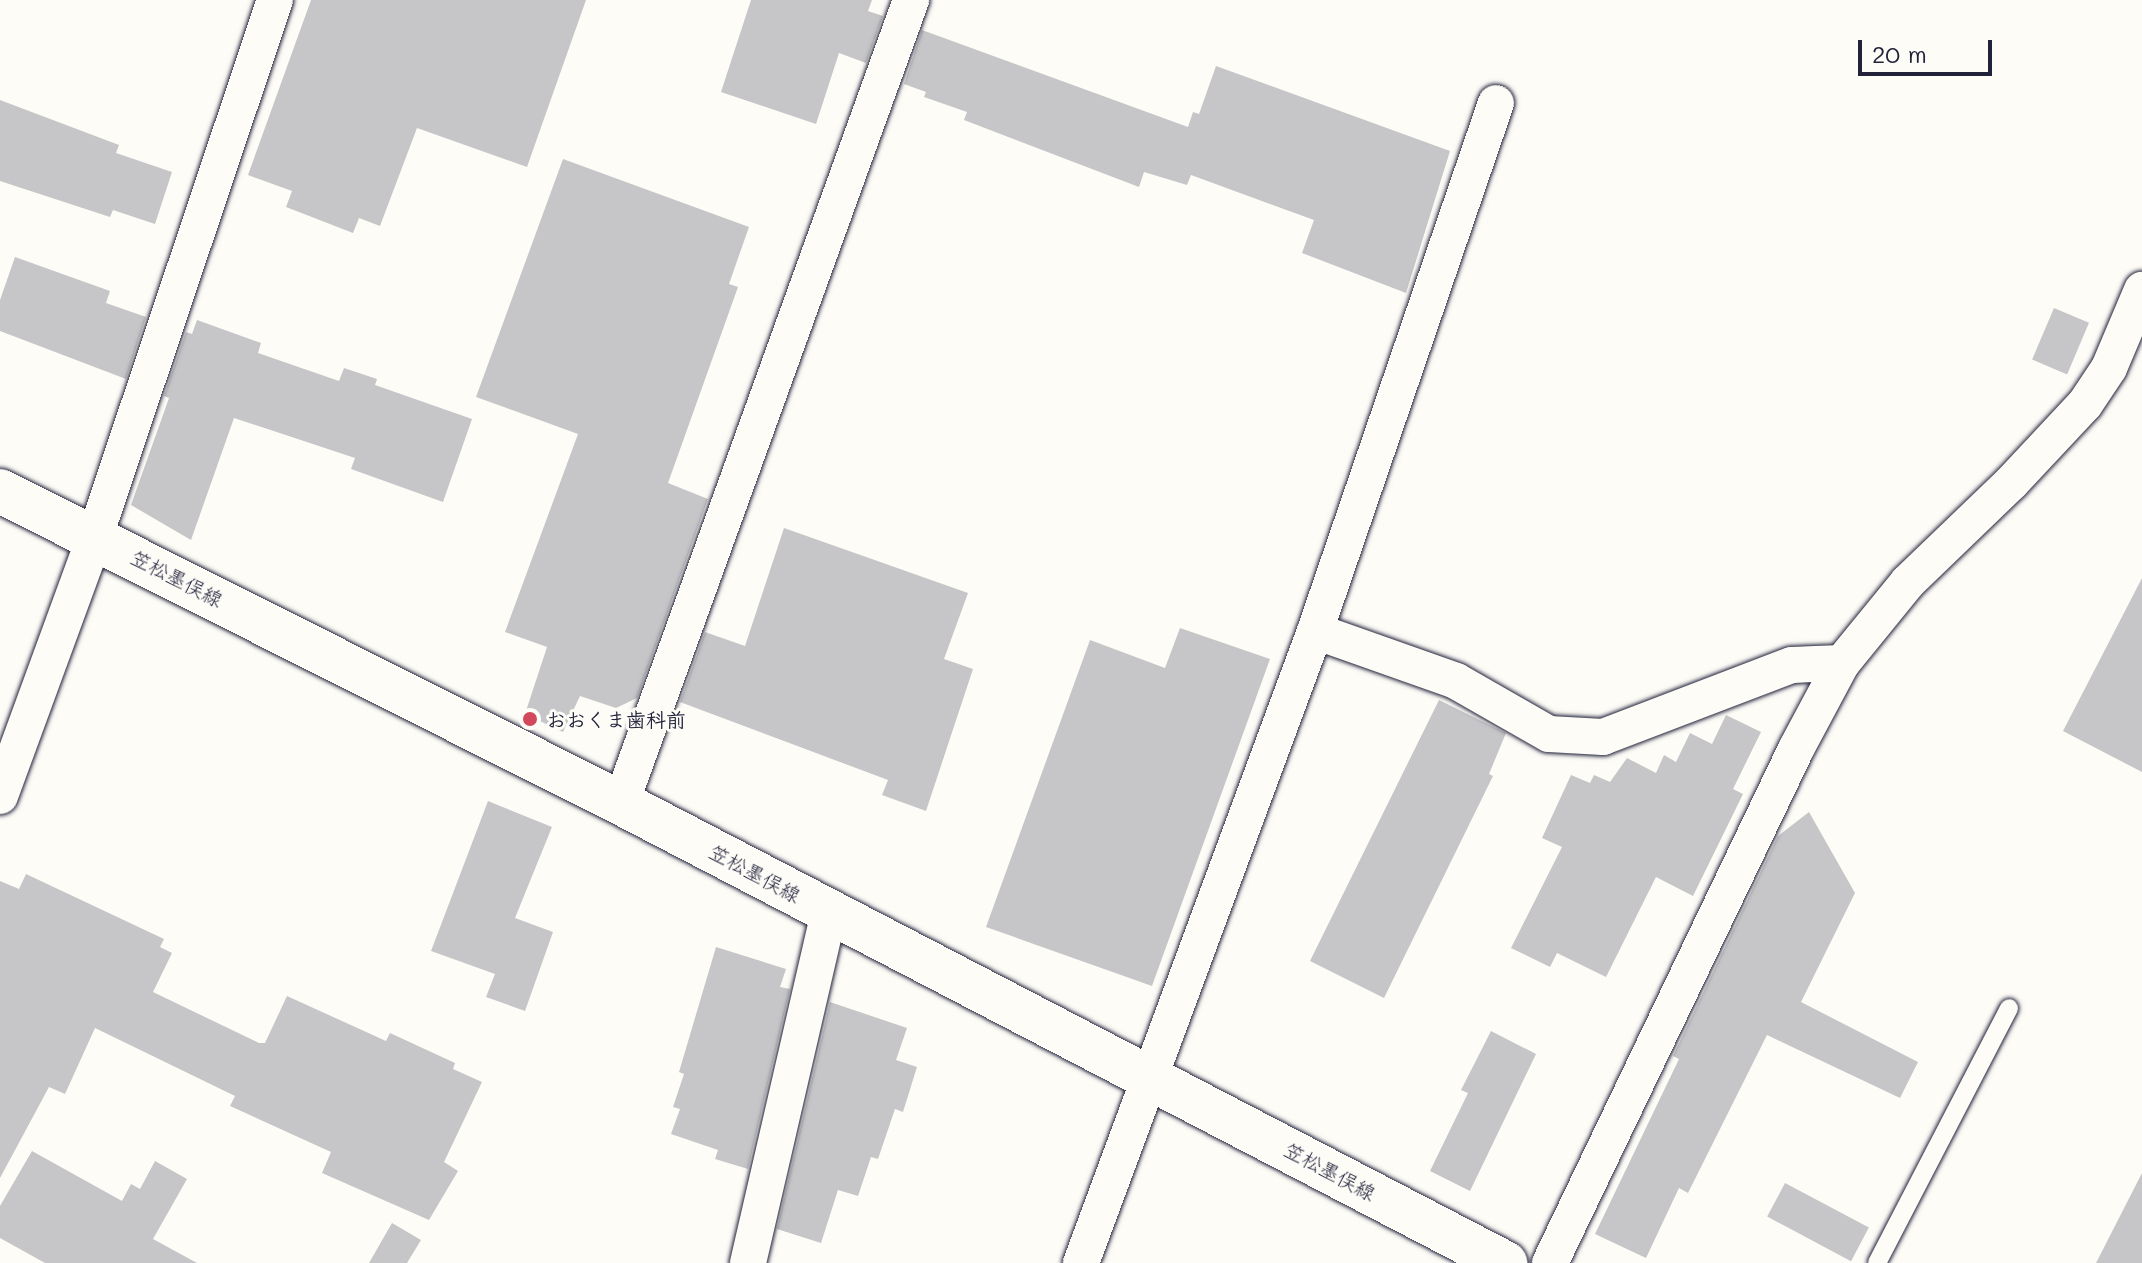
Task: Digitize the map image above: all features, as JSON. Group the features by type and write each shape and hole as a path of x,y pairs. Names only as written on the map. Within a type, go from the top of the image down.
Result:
{"main road":[{"name":"笠松墨俣線","path":"0,491 95,536 621,803 1505,1263"}],"street":[{"path":"0,796 95,536 275,0"},
{"path":"621,803 911,0"},
{"path":"1081,1263 1148,1075 1315,631 1496,103"},
{"path":"1550,1263 1796,749 1842,663 1908,582 2011,483 2085,404 2109,368 2142,290"},
{"path":"1315,631 1456,681 1549,734 1603,737 1792,665 1842,663"},
{"path":"748,1263 829,912"}],"lane":[{"path":"1877,1263 2009,1008"}],"building":[{"path":"311,0 586,0 527,167 417,128 380,226 359,218 353,233 286,207 292,191 248,175"},
{"path":"751,0 872,0 868,11 883,16 866,63 839,53 816,124 721,92"},
{"path":"922,30 1188,127 1193,112 1199,114 1216,66 1450,151 1406,293 1302,253 1314,220 1191,175 1187,185 1144,172 1139,187 964,120 967,112 924,97 926,92 904,84"},
{"path":"0,100 119,145 116,153 172,172 155,224 113,210 110,217 0,181"},
{"path":"563,159 749,227 729,284 738,287 668,483 708,499 637,698 616,708 580,696 563,732 525,714 547,647 505,632 578,434 476,397"},
{"path":"15,257 110,291 106,303 146,317 126,379 0,331 0,300"},
{"path":"2054,308 2089,323 2067,374 2032,360"},
{"path":"197,320 261,343 258,353 339,381 344,368 377,379 375,385 472,419 443,502 351,469 355,458 234,418 191,540 131,505 169,398 164,396 186,332 192,334"},
{"path":"784,528 968,593 944,659 973,669 926,811 882,795 888,780 680,702 705,632 745,646"},
{"path":"2142,578 2142,772 2063,731"},
{"path":"1180,628 1270,659 1152,986 986,927 1090,640 1165,668"},
{"path":"1439,700 1506,733 1489,774 1493,776 1384,998 1310,961"},
{"path":"1726,715 1761,732 1733,789 1743,794 1693,896 1656,877 1606,977 1557,953 1550,967 1511,948 1562,847 1542,838 1571,775 1590,783 1594,775 1610,782 1627,758 1656,773 1664,755 1676,762 1690,733 1712,744"},
{"path":"488,801 552,827 515,918 553,932 525,1011 486,997 495,974 431,951"},
{"path":"1809,812 1855,893 1801,1002 1918,1062 1900,1098 1767,1035 1688,1193 1679,1188 1646,1258 1595,1234 1679,1059 1673,1056 1778,836"},
{"path":"26,874 164,939 160,947 172,953 153,992 259,1043 265,1043 287,996 386,1041 390,1033 455,1063 453,1069 482,1082 444,1162 458,1171 429,1220 322,1173 331,1152 230,1106 235,1096 95,1028 65,1094 49,1087 0,1178 0,881 19,889"},
{"path":"716,947 786,969 780,987 790,989 748,1169 715,1159 718,1150 671,1134 680,1109 673,1107 684,1074 679,1072"},
{"path":"830,1002 907,1028 896,1060 917,1067 903,1112 895,1109 878,1159 871,1157 858,1196 838,1190 821,1243 777,1229"},
{"path":"1491,1031 1536,1054 1470,1191 1430,1171 1468,1093 1461,1090"},
{"path":"32,1151 122,1201 131,1184 140,1189 155,1161 187,1179 153,1239 197,1263 45,1263 0,1238 0,1206"},
{"path":"2142,1173 2142,1263 2096,1263"},
{"path":"1785,1183 1869,1228 1851,1261 1767,1217"},
{"path":"392,1223 421,1240 407,1263 369,1263"}],"place":[{"name":"おおくま歯科前","path":"530,719"}]}
